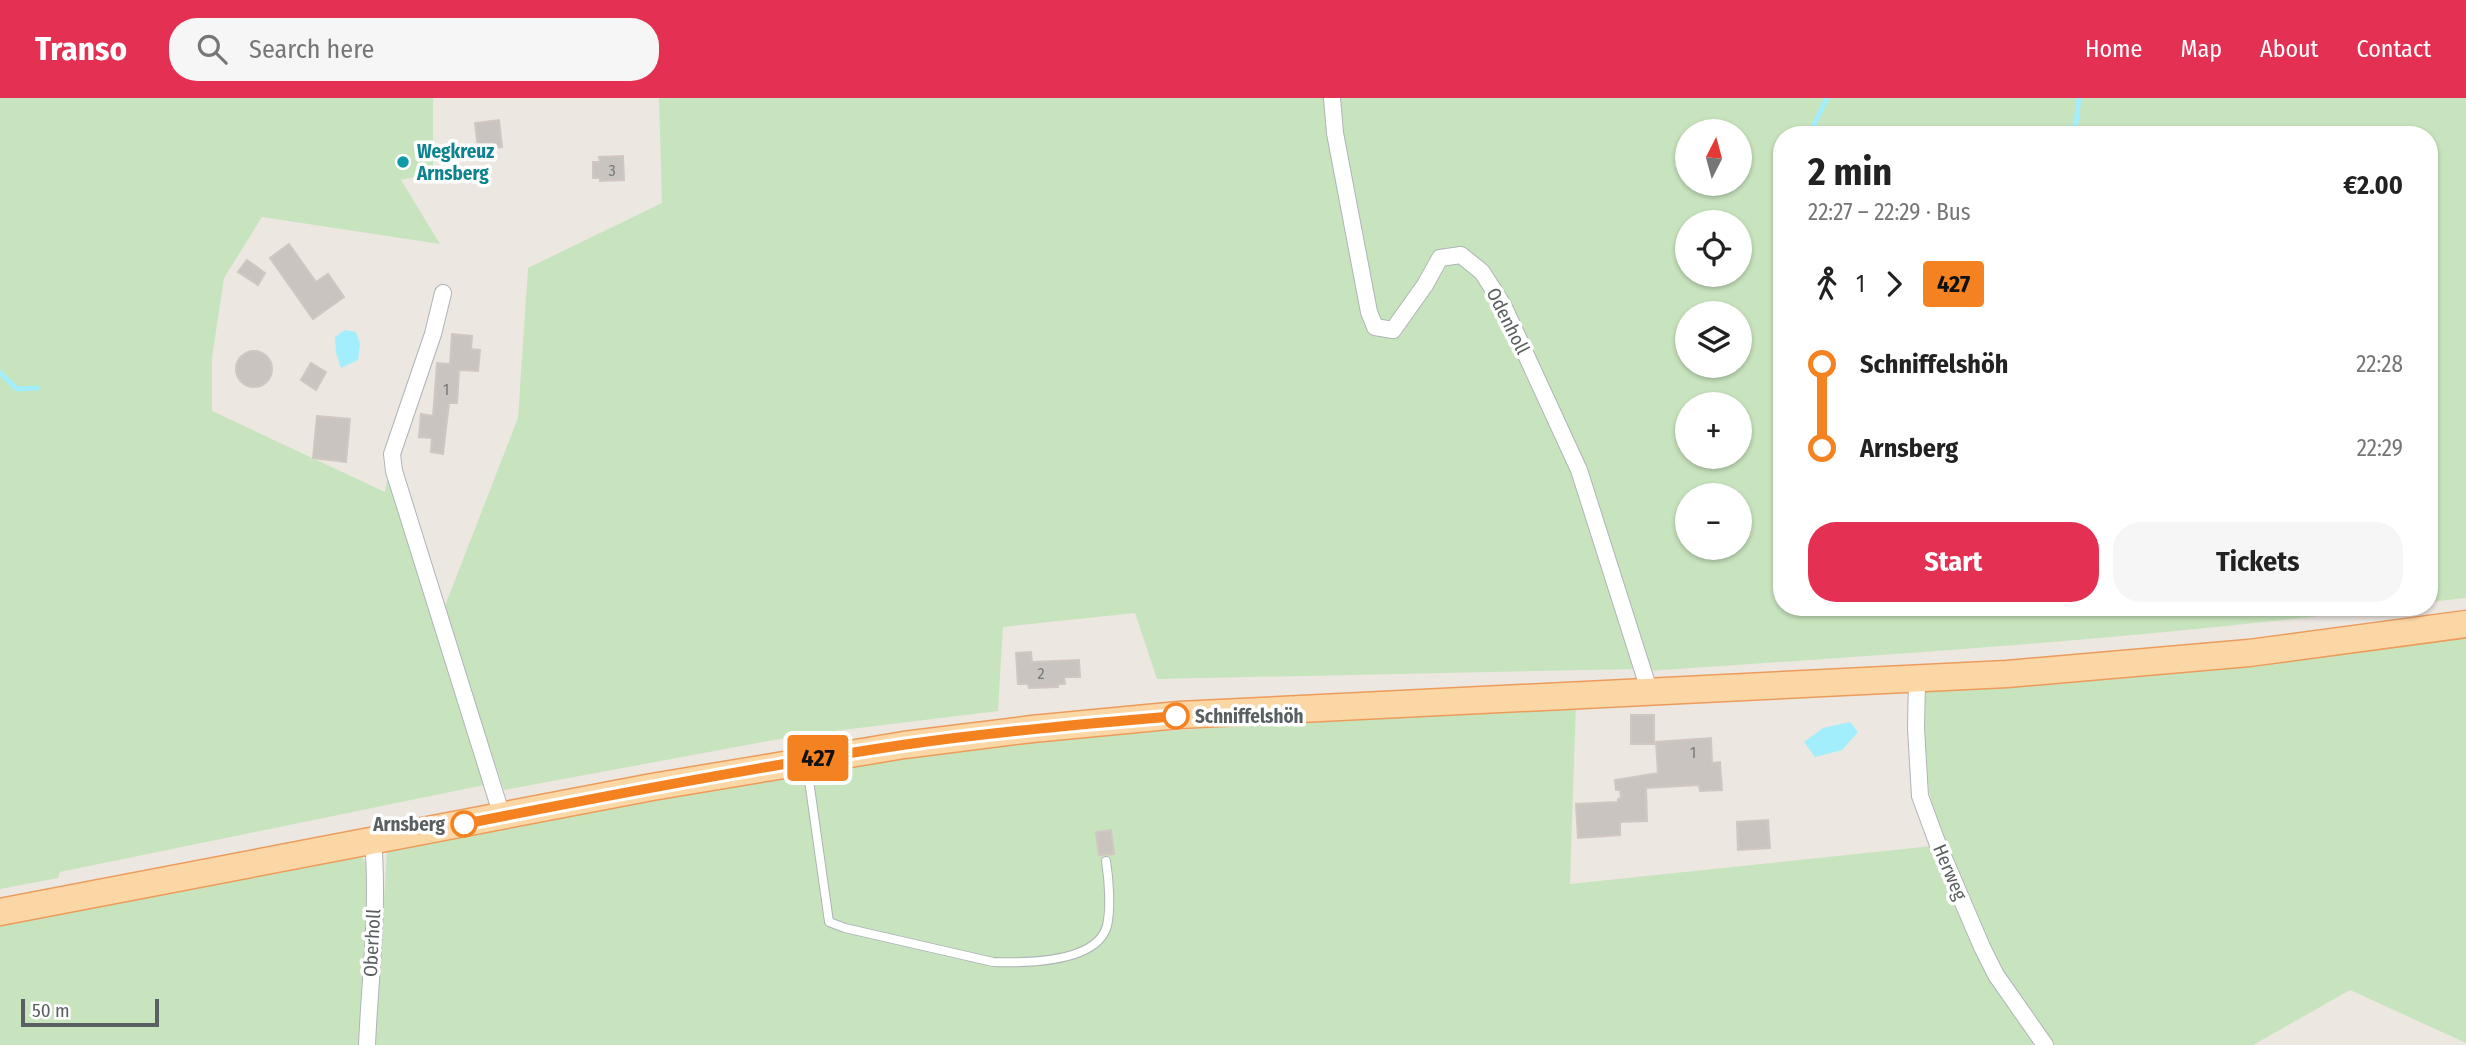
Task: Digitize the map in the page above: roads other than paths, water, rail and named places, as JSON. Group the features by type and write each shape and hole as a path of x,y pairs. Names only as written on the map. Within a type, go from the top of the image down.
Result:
{"main road":[{"path":"0,912 806,760 1032,729 1179,715 1917,680 2166,661 2331,643 2466,624"}],"street":[{"name":"Odenholl","path":"1332,98 1369,312 1375,327 1393,330 1425,285 1440,258 1461,255 1482,272 1503,305 1579,470 1650,693"},
{"path":"443,292 433,334 392,454 394,471 502,816"},
{"name":"Herweg","path":"1917,680 1916,754 1920,796 1937,842 1996,975 2045,1045"},
{"name":"Oberholl","path":"366,1045 374,923 373,841"}],"lane":[{"path":"806,760 829,922 845,928 993,962 1051,960 1093,946 1102,936 1107,927 1110,889 1106,861"}],"water":[{"path":"345,330 356,332 360,344 358,360 341,368 335,337"},
{"path":"1850,722 1858,732 1842,750 1815,757 1804,742 1823,728"}],"waterway":[{"path":"1813,126 1827,98"},
{"path":"2074,126 2079,98"},
{"path":"0,373 17,389 38,388"}],"place":[{"name":"Wegkreuz Arnsberg","path":"403,162"},
{"name":"Schniffelshöh","path":"1176,716"},
{"name":"Arnsberg","path":"464,824"}]}
